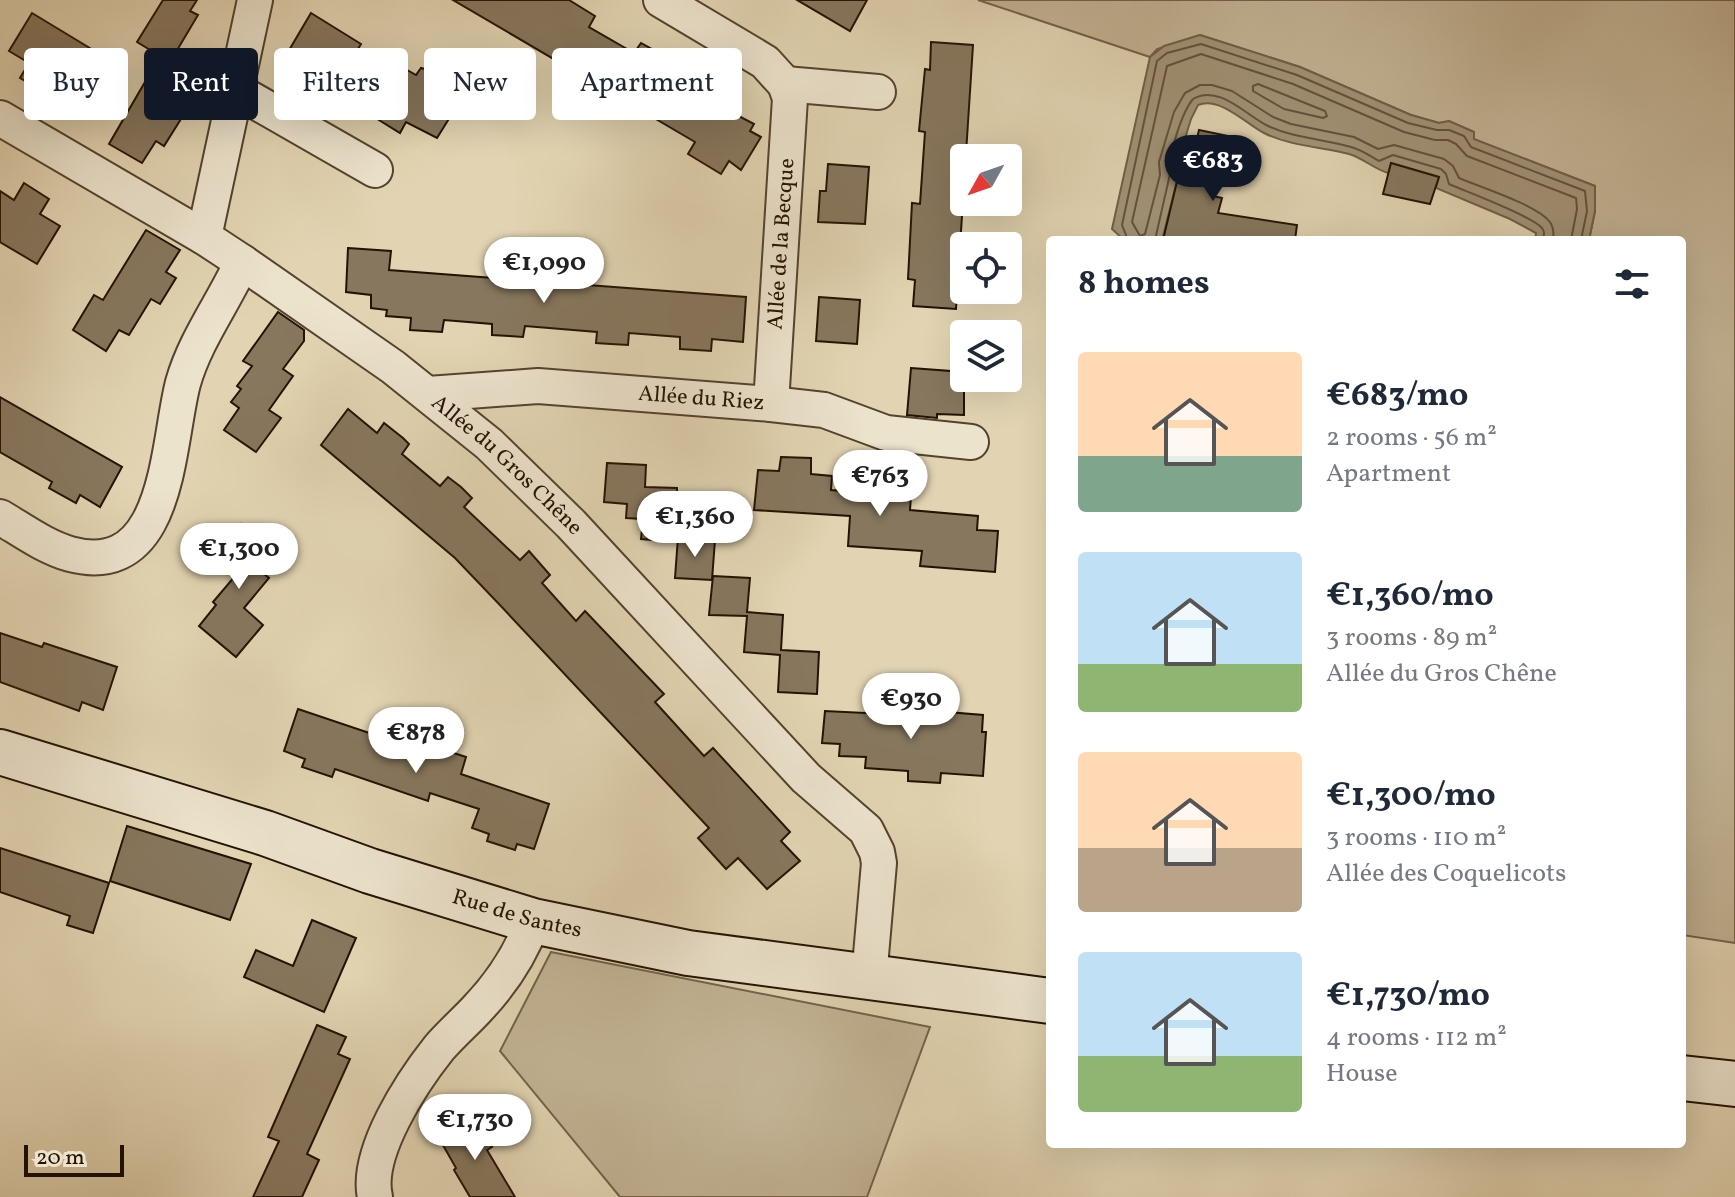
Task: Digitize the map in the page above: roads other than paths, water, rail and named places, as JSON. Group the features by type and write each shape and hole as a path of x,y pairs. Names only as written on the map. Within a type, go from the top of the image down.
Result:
{"street":[{"path":"246,48 255,0"},
{"path":"661,0 765,62 785,84 878,92"},
{"name":"Allée de la Becque","path":"771,404 789,125 790,98 785,84"},
{"path":"258,103 375,170"},
{"name":"Allée du Gros Chêne","path":"0,118 204,237 363,345 489,444 544,496 806,778 866,830 879,863 869,978"},
{"path":"204,237 230,120"},
{"path":"0,517 67,553 85,557 121,551 148,526 158,509 184,378 242,262"},
{"name":"Allée du Riez","path":"428,394 538,386 771,404 824,410 886,433 971,442"},
{"name":"Rue de Santes","path":"0,752 265,833 370,871 533,921 659,948 1046,1000"},
{"path":"375,1197 374,1171 378,1152 400,1109 438,1049 478,1008 512,964 526,941 533,921"},
{"path":"1686,1078 1735,1084"}],"water":[{"path":"1200,35 1300,67 1411,115 1439,123 1449,121 1474,132 1474,139 1595,186 1595,211 1590,236 1536,236 1536,233 1510,219 1436,188 1439,177 1391,163 1388,173 1349,154 1284,141 1264,133 1224,108 1206,103 1198,105 1191,119 1176,168 1180,169 1163,236 1120,236 1112,229 1150,57 1164,46"}]}
